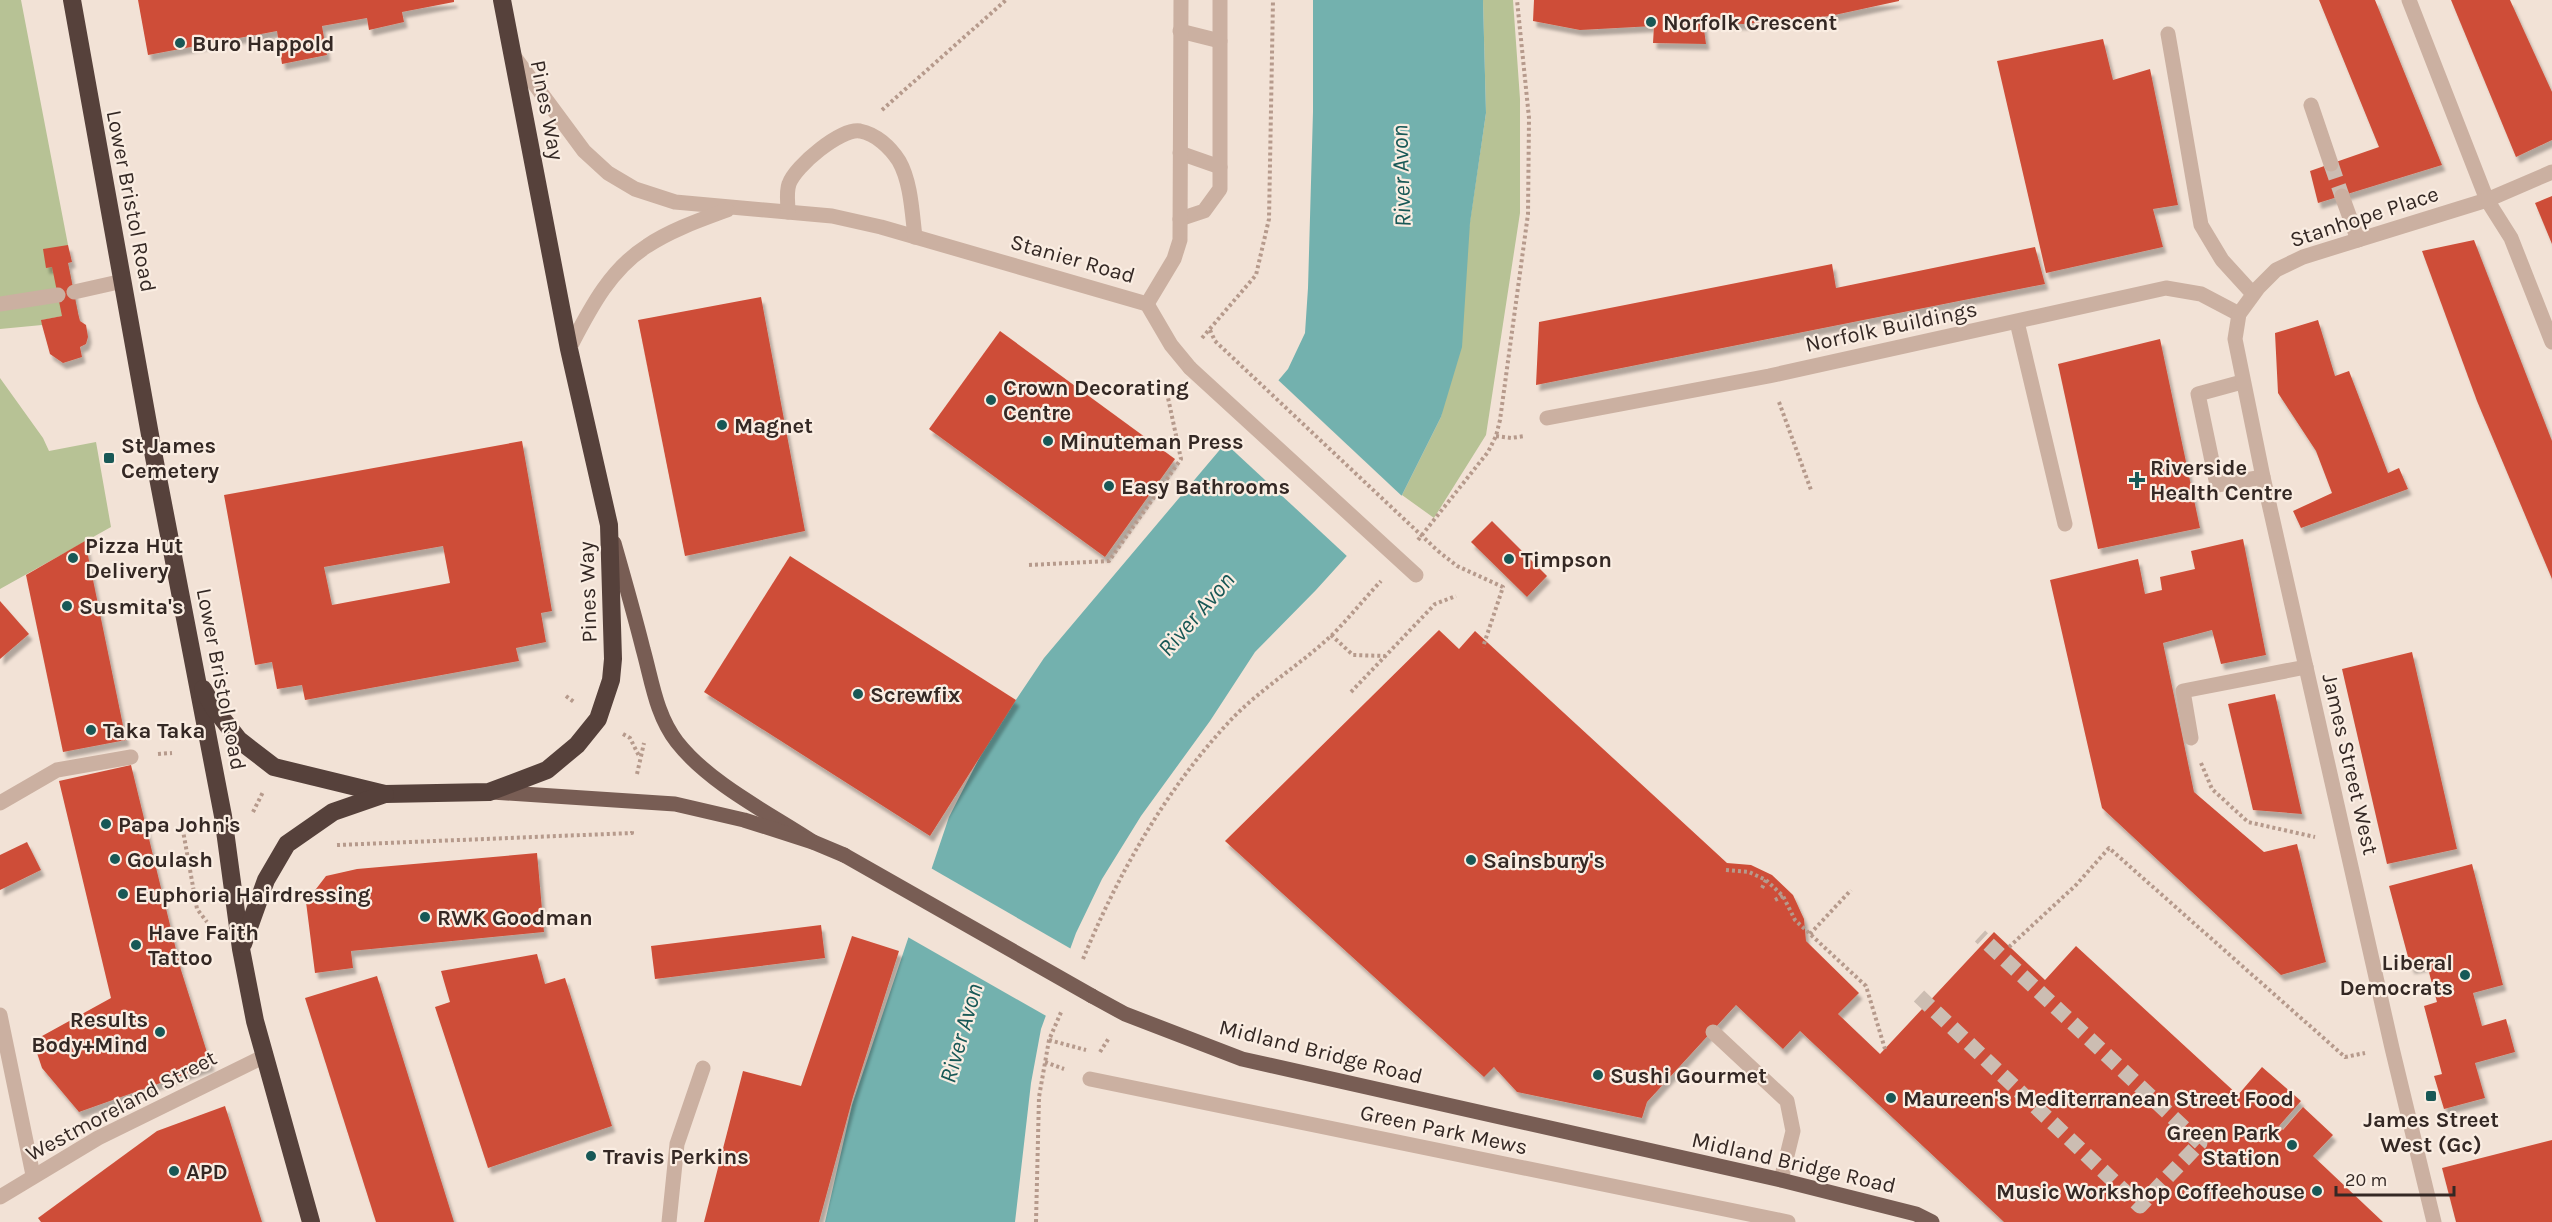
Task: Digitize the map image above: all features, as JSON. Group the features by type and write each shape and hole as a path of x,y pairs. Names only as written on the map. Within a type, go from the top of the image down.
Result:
{"highway":[{"name":"Lower Bristol Road","path":"72,0 196,677 224,816 241,949 265,1056 310,1222"},
{"name":"Pines Way","path":"196,677 214,708 240,741 274,767 385,794 489,792 547,770 577,745 598,719 611,680 613,658 609,525 569,350 502,0"},
{"path":"241,949 266,880 287,844 333,812 385,794"}],"main road":[{"path":"609,525 644,652 652,691 664,721 677,742 698,765 813,842"},
{"name":"Midland Bridge Road","path":"489,792 675,804 813,842 844,855 1125,1014 1242,1059 1781,1180 1916,1214 1932,1222"}],"street":[{"path":"1147,304 1174,259 1180,240 1180,0"},
{"path":"1180,219 1204,211 1220,189 1220,0"},
{"path":"2409,0 2487,200 2511,238 2552,342"},
{"path":"1180,31 1220,41"},
{"path":"2169,34 2201,225 2222,260 2253,294"},
{"name":"Stanier Road","path":"513,55 584,151 608,173 635,189 675,202 832,216 915,237 1147,304 1186,364 1416,575"},
{"path":"2311,105 2331,164"},
{"path":"788,212 788,185 797,171 839,136 859,130 882,141 899,162 908,189 915,237"},
{"path":"1180,153 1220,167"},
{"name":"Stanhope Place","path":"2239,314 2253,294 2276,270 2303,258 2487,200 2552,172"},
{"path":"2342,196 2358,240"},
{"path":"569,350 593,303 625,264 646,246 676,230 730,208"},
{"path":"74,292 123,281"},
{"name":"Norfolk Buildings","path":"1547,418 1769,375 2166,288 2201,294 2239,314"},
{"path":"0,304 58,295"},
{"name":"James Street West","path":"2239,314 2235,339 2242,382 2392,1048 2434,1222"},
{"path":"2018,322 2065,524"},
{"path":"2242,382 2198,394 2217,484 2263,477"},
{"path":"2191,738 2183,691 2306,667"},
{"path":"0,803 57,770 130,757"},
{"path":"0,1015 33,1175"},
{"path":"1713,1032 1787,1101 1793,1131 1781,1180"},
{"name":"Westmoreland Street","path":"0,1197 33,1175 98,1138 265,1056"},
{"path":"669,1222 677,1144 703,1068"},
{"name":"Green Park Mews","path":"1090,1079 1788,1222"}],"path":[{"path":"859,130 1006,0"},
{"path":"1029,565 1109,561 1181,459 1167,393 1210,330 1256,275 1269,219 1273,0"},
{"path":"1411,547 1472,475 1496,436 1528,214 1529,118 1517,0"},
{"path":"1210,330 1215,341 1438,551 1457,566 1503,587 1483,647"},
{"path":"1769,375 1811,490"},
{"path":"1496,436 1511,438"},
{"path":"1079,968 1096,927 1141,840 1197,757 1230,721 1331,635 1387,573"},
{"path":"1351,692 1435,604 1456,596"},
{"path":"1331,635 1353,655 1386,656"},
{"path":"287,844 331,846 632,832 633,803 640,757 648,734 664,721"},
{"path":"2191,738 2212,789 2248,822 2325,840 2345,841"},
{"path":"211,928 197,909 182,825 224,816"},
{"path":"2009,947 2076,885 2109,849 2345,1057 2392,1048"},
{"path":"1726,870 1749,872 1766,879 1782,896 1795,920 1866,986 1885,1049"},
{"path":"1762,888 1766,879"},
{"path":"1810,934 1851,890"},
{"path":"1775,900 1782,896"},
{"path":"1036,1222 1039,1097 1049,1040 1066,999"},
{"path":"1098,1054 1110,1037"},
{"path":"1049,1040 1089,1051"}],"green space":[{"path":"0,0 21,0 68,245 68,263 78,313 42,320 42,325 0,329"},
{"path":"1483,0 1513,0 1520,99 1520,213 1486,435 1434,518 1402,495 1441,417 1486,113"},
{"path":"0,378 43,438 49,451 96,442 111,527 0,589"}],"water":[{"name":"River Avon","path":"1313,0 1483,0 1486,113 1470,223 1462,347 1441,417 1402,495 1316,590 1255,652 1210,721 1141,816 1102,879 1076,933 1041,1029 1031,1083 1015,1222 825,1222 852,1105 949,817 987,743 1044,658 1288,369 1305,333 1313,112"}],"pier":[{"path":"1276,378 1404,498 1349,558 1223,441"},
{"path":"929,867 1073,950 1048,1017 906,936"}],"building":[{"name":"Buro Happold","path":"138,0 454,0 454,2 402,12 404,22 369,30 367,18 322,26 327,55 282,64 277,31 148,55"},
{"name":"Norfolk Crescent","path":"1534,0 1899,1 1830,16 1743,24 1703,22 1706,44 1653,43 1654,26 1580,30 1533,21"},
{"path":"2319,0 2375,0 2442,165 2318,203 2310,171 2379,147"},
{"path":"2451,0 2510,0 2552,92 2552,140 2516,157"},
{"path":"2103,39 2113,80 2150,69 2178,205 2153,209 2163,247 2046,273 1997,61"},
{"path":"2552,196 2552,244 2535,203"},
{"path":"2474,240 2552,441 2552,579 2477,401 2422,251"},
{"path":"68,245 72,262 68,263 78,313 80,321 86,325 88,337 86,344 80,347 82,357 63,363 50,354 41,320 62,316 52,267 46,268 43,249"},
{"path":"2035,247 2045,284 1536,385 1539,322 1832,264 1836,288"},
{"name":"Magnet","path":"761,297 805,531 685,556 638,320"},
{"path":"2318,320 2335,376 2349,371 2388,473 2399,468 2408,489 2301,528 2293,511 2332,493 2316,451 2278,393 2275,333"},
{"path":"1000,331 1175,459 1105,557 929,429"},
{"name":"Riverside Health Centre","path":"2160,339 2200,528 2098,549 2058,364"},
{"path":"522,441 552,611 541,613 546,642 516,648 519,661 305,700 302,685 277,689 272,662 255,665 224,495","holes":["443,546 450,583 332,605 324,567"]},
{"name":"Timpson","path":"1492,521 1547,576 1527,597 1471,542"},
{"path":"2243,539 2266,655 2221,664 2212,630 2163,643 2194,792 2264,852 2297,844 2326,962 2281,975 2102,808 2050,580 2138,559 2145,594 2162,590 2160,577 2195,569 2191,551"},
{"path":"85,541 126,740 63,752 26,575"},
{"name":"Screwfix","path":"790,556 1016,700 930,836 704,692"},
{"path":"0,601 29,634 0,659"},
{"path":"1439,630 1459,649 1475,631 1727,863 1751,865 1772,875 1793,895 1804,919 1806,941 1859,993 1838,1014 1880,1054 1994,932 2045,980 2076,946 2238,1095 2262,1067 2301,1101 2279,1126 2283,1130 2303,1107 2333,1135 2313,1156 2383,1222 2004,1222 1800,1031 1783,1049 1736,1005 1647,1102 1642,1118 1517,1092 1494,1067 1484,1077 1225,841"},
{"path":"2412,652 2457,849 2387,864 2342,669"},
{"path":"2275,694 2302,814 2253,810 2228,704"},
{"path":"131,765 181,970 211,1065 79,1112 42,1068 33,1041 111,998 59,781"},
{"path":"27,842 41,870 0,890 0,855"},
{"name":"RWK Goodman","path":"537,853 544,932 351,951 353,968 315,973 306,902 326,876 357,869"},
{"path":"2472,864 2503,985 2473,993 2482,1026 2506,1019 2515,1052 2475,1063 2485,1098 2444,1109 2434,1076 2442,1074 2424,1006 2437,1002 2427,965 2411,968 2389,886"},
{"path":"821,925 825,958 655,979 651,946"},
{"path":"852,936 899,951 853,1097 819,1222 704,1222 743,1071 801,1086"},
{"path":"537,954 545,984 565,978 612,1126 488,1168 435,1007 450,1002 441,971"},
{"path":"377,976 454,1222 376,1222 305,998"},
{"name":"APD","path":"225,1106 262,1222 41,1222 38,1218 157,1131"},
{"path":"2552,1140 2552,1222 2456,1222 2442,1168"}],"tunnel":[{"path":"2331,164 2342,196"},
{"path":"1919,996 2140,1206 2200,1143 1980,936"}],"place":[{"name":"Norfolk Crescent","path":"1651,22"},
{"name":"Buro Happold","path":"180,43"},
{"name":"Crown Decorating Centre","path":"991,400"},
{"name":"Magnet","path":"722,425"},
{"name":"Minuteman Press","path":"1048,441"},
{"name":"St James Cemetery","path":"109,458"},
{"name":"Riverside Health Centre","path":"2137,480"},
{"name":"Easy Bathrooms","path":"1109,486"},
{"name":"Pizza Hut Delivery","path":"73,558"},
{"name":"Timpson","path":"1509,559"},
{"name":"Susmita's","path":"67,606"},
{"name":"Screwfix","path":"858,694"},
{"name":"Taka Taka","path":"91,730"},
{"name":"Papa John's","path":"106,824"},
{"name":"Goulash","path":"115,859"},
{"name":"Sainsbury's","path":"1471,860"},
{"name":"Euphoria Hairdressing","path":"123,894"},
{"name":"RWK Goodman","path":"425,917"},
{"name":"Have Faith Tattoo","path":"136,945"},
{"name":"Liberal Democrats","path":"2465,975"},
{"name":"Results Body+Mind","path":"160,1032"},
{"name":"Sushi Gourmet","path":"1598,1075"},
{"name":"James Street West (Gc)","path":"2431,1096"},
{"name":"Maureen's Mediterranean Street Food","path":"1891,1098"},
{"name":"Green Park Station","path":"2292,1145"},
{"name":"Travis Perkins","path":"591,1156"},
{"name":"APD","path":"174,1171"},
{"name":"Music Workshop Coffeehouse","path":"2317,1191"}]}
